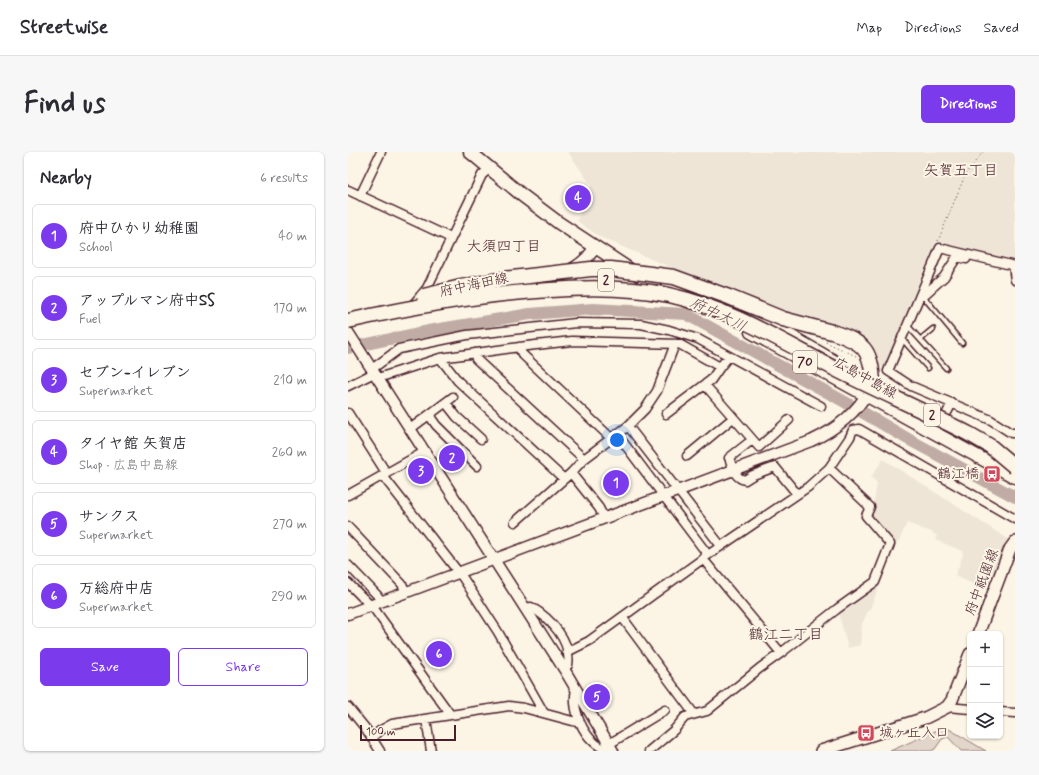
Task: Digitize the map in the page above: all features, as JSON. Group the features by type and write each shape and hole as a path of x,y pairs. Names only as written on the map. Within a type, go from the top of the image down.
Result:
{"highway":[{"path":"424,296 503,279 591,269 611,269 674,277 729,296 783,319 852,339 865,350 872,363 867,393"},
{"name":"2","path":"348,313 424,296 478,288 570,280 620,281 659,285 687,291 730,305 749,314 846,369 971,435 990,446 1015,467"},
{"name":"2","path":"348,321 425,304 509,293 569,289 618,288 668,295 708,306 753,325 968,426 1015,454"},
{"path":"349,331 477,304 591,291 647,290 674,292"}],"main road":[{"name":"広島中島線","path":"470,152 535,205 595,247 642,277 719,314 867,393 936,434 1015,477"},
{"name":"広島中島線","path":"595,247 787,334 867,393 945,417 1015,460"},
{"name":"府中海田線","path":"349,331 410,313 510,294 572,269 587,258 595,247"},
{"name":"府中祇園線","path":"979,631 1010,549 1015,542"},
{"path":"821,751 925,718 948,707 967,662"}],"street":[{"path":"360,196 381,152"},
{"path":"410,313 411,306 426,288 482,175 490,168"},
{"path":"348,190 451,238"},
{"path":"1015,280 1014,266 940,248 888,371 911,386 991,420 1011,433 1015,433"},
{"path":"921,295 944,277 957,257 966,259"},
{"path":"348,386 373,371 399,349 467,335 576,323 641,324 670,330 698,339 820,406"},
{"path":"349,331 410,430 564,669 612,749"},
{"path":"373,371 440,358 572,341 679,344 720,368"},
{"path":"515,522 584,459 628,426 645,409 657,391 675,344"},
{"path":"519,347 522,354 614,436 664,496 706,557 781,653"},
{"path":"475,353 476,358 584,459"},
{"path":"666,414 711,380 729,356"},
{"path":"440,358 458,381 567,476 599,508 604,518"},
{"path":"705,385 759,447 789,420"},
{"path":"348,614 811,441 826,434 844,420 867,393"},
{"path":"410,430 453,397"},
{"path":"446,403 457,417 481,439"},
{"path":"936,434 952,403"},
{"path":"348,414 385,475 458,573 498,632 544,713"},
{"path":"429,416 477,466"},
{"path":"688,456 733,418"},
{"path":"628,426 721,546"},
{"path":"567,652 589,641 721,546 808,487 829,468 850,437 853,430 859,429 1015,519"},
{"path":"752,440 729,458 736,476 745,480 753,475 776,467 797,494"},
{"path":"348,496 424,452"},
{"path":"650,751 674,730 685,717 707,710 874,582 890,544 866,516 870,507 829,468"},
{"path":"348,527 402,584 406,592"},
{"path":"348,565 377,595 381,602"},
{"path":"348,583 375,610 450,714"},
{"path":"525,608 531,607 542,613 553,624 563,641 567,652 568,665 564,669"},
{"path":"622,617 694,714"},
{"path":"576,690 574,697 576,712 580,723 584,730 600,747 606,750 612,749 665,710"},
{"path":"371,738 392,724 509,706 544,713 580,723"},
{"path":"348,707 380,751"},
{"path":"948,707 967,709"},
{"path":"1003,712 1015,713"},
{"path":"426,718 431,751"}],"lane":[{"path":"921,295 962,343"},
{"path":"907,325 946,368"},
{"path":"921,339 933,329"},
{"path":"901,339 928,368"}],"path":[{"path":"937,243 966,173 983,152"}],"shaded area":[{"path":"568,152 1015,152 1015,260 936,242 904,319 905,325 888,365 880,368 873,353 600,237 577,221 591,185"},
{"path":"883,459 1008,539 988,591 955,576 963,555 962,551 935,540 937,536 931,532 907,523 899,541 897,542 870,609 862,624 860,645 848,648 838,612 876,585 893,544 870,517 877,483 871,477"},
{"path":"942,728 949,729 986,751 961,751 948,737 942,739 935,749 931,751 890,751"}],"waterway":[{"name":"府中大川","path":"348,348 428,331 530,314 593,309 686,314 845,402 908,439 1015,497"}],"place":[{"name":"タイヤ館 矢賀店","path":"578,198"},
{"name":"アップルマン府中SS","path":"452,458"},
{"name":"セブン-イレブン","path":"421,471"},
{"name":"鶴江橋","path":"992,474"},
{"name":"府中ひかり幼稚園","path":"616,483"},
{"name":"万総府中店","path":"439,654"},
{"name":"サンクス","path":"597,697"},
{"name":"城ヶ丘入口","path":"866,733"}],"district":[{"name":"矢賀五丁目","path":"961,171"},
{"name":"大須四丁目","path":"504,247"},
{"name":"鶴江二丁目","path":"786,635"}]}
